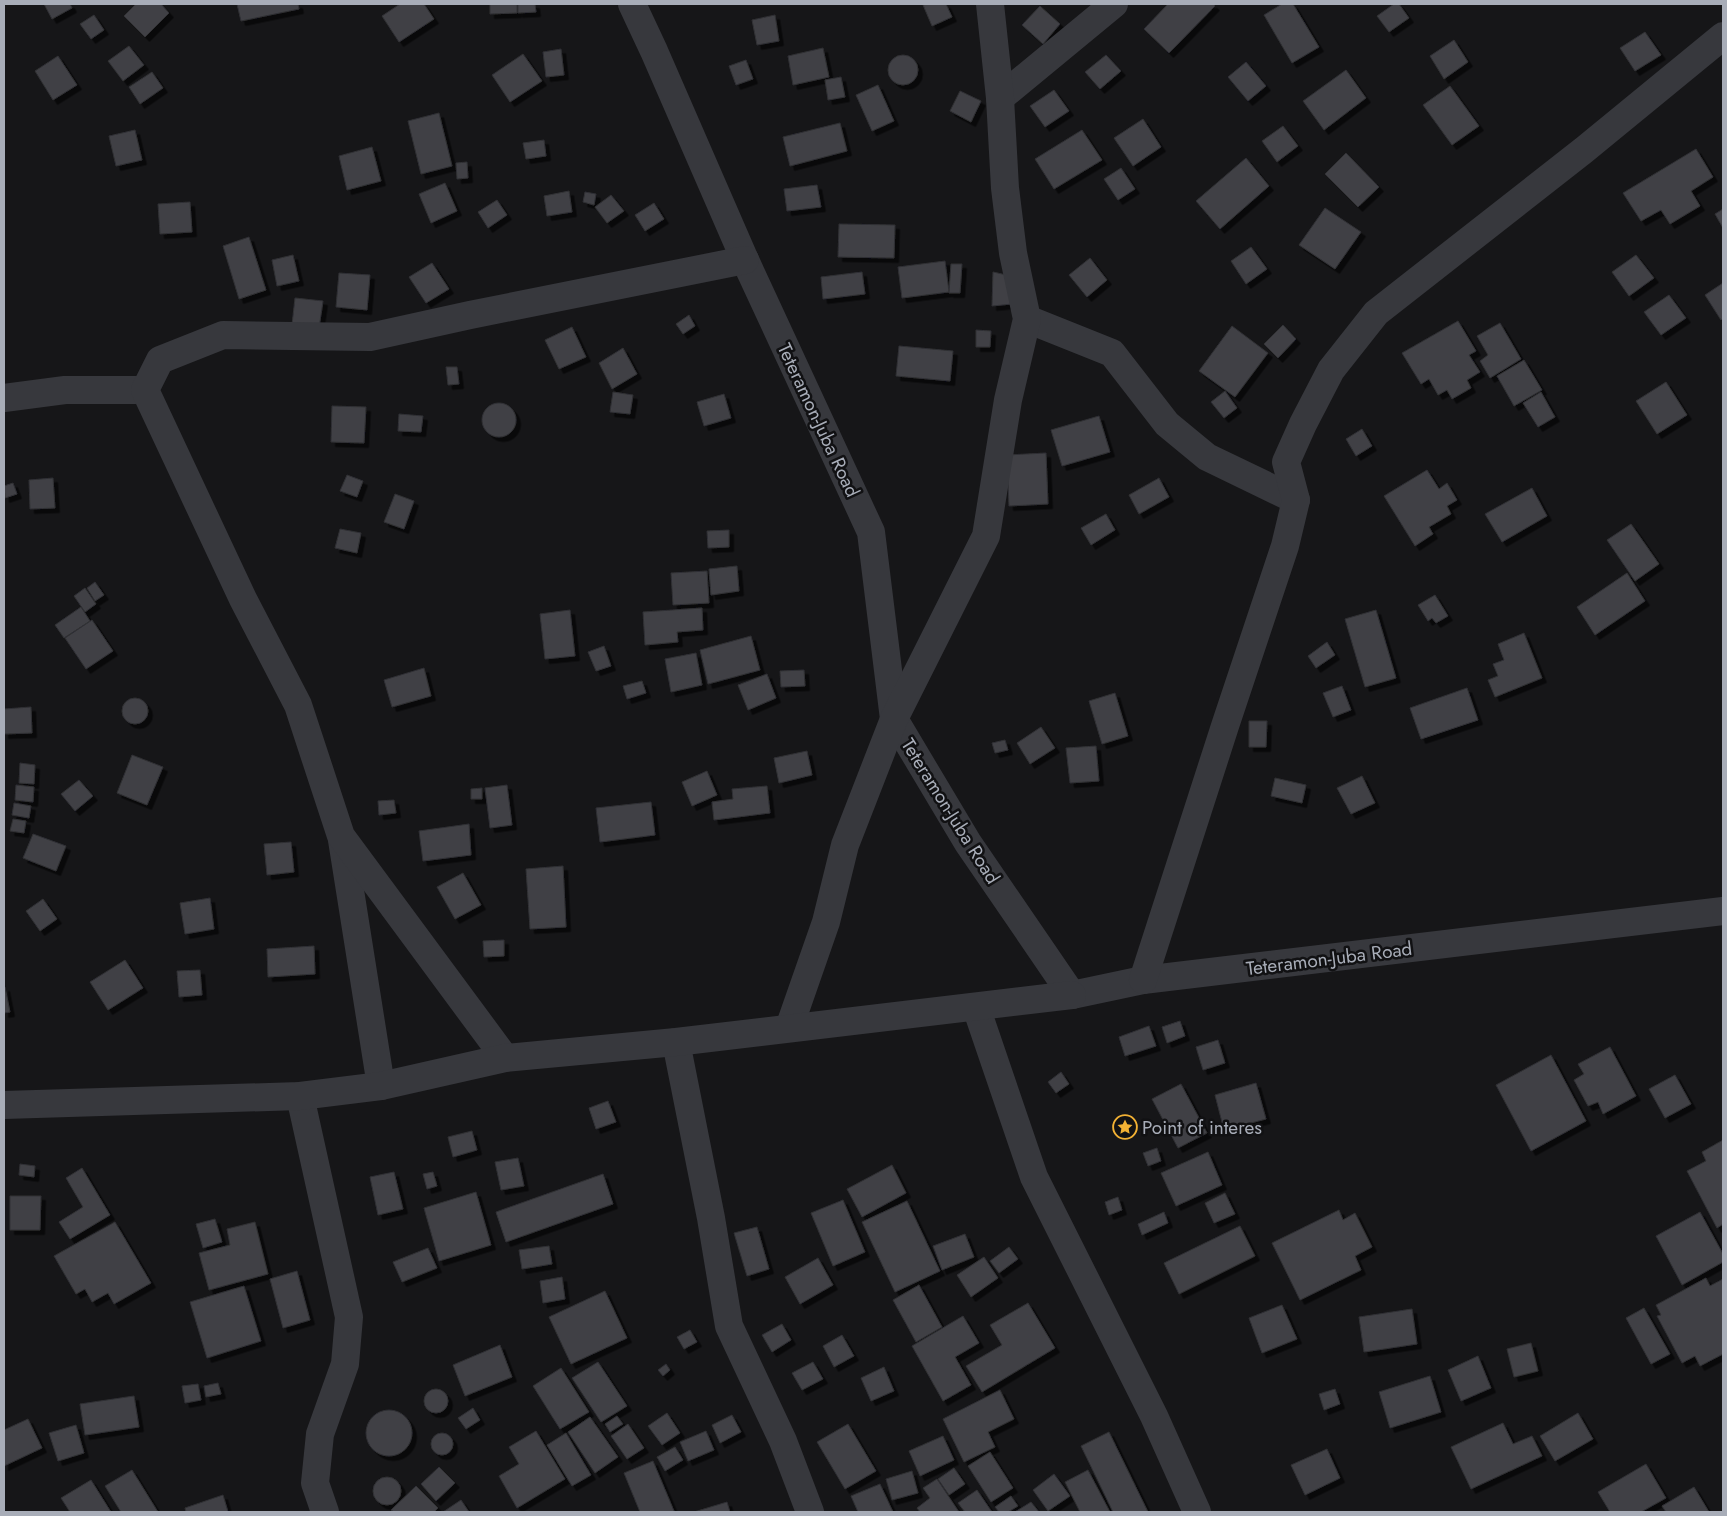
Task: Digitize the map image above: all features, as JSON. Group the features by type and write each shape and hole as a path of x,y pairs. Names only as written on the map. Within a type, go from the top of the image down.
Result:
{"street":[{"name":"Teteramon-Juba Road","path":"632,4 744,260 871,532 894,719 968,843 1072,995 1143,980 1723,911"},
{"path":"789,1028 826,922 845,845 894,719 986,536 1008,400 1027,319 1013,253 1007,207 1000,98 990,4"},
{"path":"1000,98 1114,4"},
{"path":"1143,980 1219,744 1286,546 1296,500 1286,462 1331,370 1376,313 1584,150 1723,36"},
{"path":"145,390 160,360 223,335 370,337 744,260"},
{"path":"1027,319 1112,353 1167,424 1207,457 1296,500"},
{"path":"4,398 65,390 145,390"},
{"path":"145,390 243,599 298,706 341,836 381,1086"},
{"path":"341,836 505,1058"},
{"path":"4,1105 300,1096 381,1086 505,1058 676,1042 1072,995"},
{"path":"976,1007 1034,1177 1154,1416 1197,1512"},
{"path":"676,1042 710,1218 728,1326 783,1440 810,1512"},
{"path":"300,1096 349,1317 345,1364 320,1434 315,1483 324,1512"}],"building":[{"path":"44,4 70,4 72,8 52,19"},
{"path":"136,4 161,4 169,13 145,37 124,16"},
{"path":"237,4 298,4 299,9 241,21"},
{"path":"400,4 424,4 434,19 399,42 382,16"},
{"path":"490,4 517,4 517,13 490,14"},
{"path":"518,4 535,4 536,12 518,13"},
{"path":"946,4 952,17 932,26 923,5"},
{"path":"1168,4 1213,4 1215,6 1169,53 1144,29"},
{"path":"1282,4 1293,4 1319,47 1292,63 1264,15"},
{"path":"1394,4 1399,4 1409,18 1389,32 1377,16"},
{"path":"1040,6 1060,24 1043,44 1022,25"},
{"path":"94,15 104,30 91,39 80,24"},
{"path":"775,15 779,41 757,45 752,20"},
{"path":"1645,32 1661,55 1635,71 1620,48"},
{"path":"1454,40 1468,62 1444,79 1430,56"},
{"path":"129,46 144,65 123,81 108,61"},
{"path":"823,48 829,77 793,85 788,56"},
{"path":"561,49 564,75 546,77 543,52"},
{"path":"523,54 542,81 510,102 492,75"},
{"path":"903,55 914,59 918,70 914,81 903,85 892,81 888,70 892,59"},
{"path":"1106,55 1121,71 1100,89 1085,72"},
{"path":"58,56 77,85 53,100 35,71"},
{"path":"746,60 753,79 736,85 729,66"},
{"path":"1246,62 1266,86 1248,101 1228,77"},
{"path":"1346,70 1366,98 1324,130 1303,101"},
{"path":"152,72 163,88 140,104 129,87"},
{"path":"841,77 845,97 828,100 825,80"},
{"path":"878,85 894,121 872,131 856,95"},
{"path":"1450,86 1479,126 1452,145 1423,105"},
{"path":"1054,90 1069,111 1045,127 1030,106"},
{"path":"960,91 981,101 971,122 950,111"},
{"path":"439,113 452,166 421,174 408,121"},
{"path":"1143,119 1161,147 1133,166 1114,138"},
{"path":"840,123 847,151 790,166 783,137"},
{"path":"1283,126 1298,146 1277,162 1262,141"},
{"path":"135,130 142,160 116,166 109,136"},
{"path":"1082,130 1102,160 1054,189 1035,159"},
{"path":"544,140 546,156 526,159 523,143"},
{"path":"372,147 381,181 347,190 339,156"},
{"path":"1696,149 1713,177 1691,191 1700,206 1670,224 1661,210 1641,221 1623,193"},
{"path":"1346,153 1379,187 1358,207 1325,174"},
{"path":"1246,158 1269,186 1220,229 1196,201"},
{"path":"467,162 468,178 457,179 456,163"},
{"path":"1121,168 1135,189 1118,200 1104,179"},
{"path":"445,183 457,211 431,223 419,194"},
{"path":"817,185 821,207 787,211 784,189"},
{"path":"569,191 572,212 547,216 544,196"},
{"path":"585,192 596,194 594,205 583,202"},
{"path":"611,195 624,211 607,223 595,207"},
{"path":"497,200 507,215 488,228 478,212"},
{"path":"190,202 192,232 160,234 158,204"},
{"path":"654,203 664,219 645,231 635,215"},
{"path":"1325,208 1361,232 1335,269 1299,245"},
{"path":"1723,209 1723,228 1715,214"},
{"path":"839,224 895,225 894,258 838,257"},
{"path":"249,237 266,290 239,299 223,246"},
{"path":"1251,247 1267,269 1246,284 1231,261"},
{"path":"293,255 299,281 277,286 272,260"},
{"path":"1636,255 1654,278 1629,296 1612,272"},
{"path":"1090,258 1107,280 1087,297 1069,275"},
{"path":"945,261 949,292 902,298 898,267"},
{"path":"432,263 449,289 426,303 409,277"},
{"path":"951,264 962,264 960,293 949,293"},
{"path":"862,272 865,294 823,299 821,277"},
{"path":"993,272 1011,276 1012,304 992,306"},
{"path":"339,273 370,275 367,310 336,307"},
{"path":"1723,283 1723,318 1721,320 1705,295"},
{"path":"1669,295 1686,318 1661,335 1644,312"},
{"path":"295,298 323,301 319,328 292,325"},
{"path":"689,315 695,326 683,334 676,324"},
{"path":"1458,321 1476,351 1469,355 1480,372 1467,380 1471,388 1452,399 1447,390 1438,395 1429,379 1421,384 1402,353"},
{"path":"1500,323 1521,359 1490,378 1480,361 1488,355 1477,336"},
{"path":"1283,325 1296,339 1278,358 1264,344"},
{"path":"1232,326 1268,353 1235,397 1199,371"},
{"path":"572,327 586,357 559,369 545,340"},
{"path":"976,330 991,331 990,347 976,347"},
{"path":"899,346 953,351 950,381 896,376"},
{"path":"623,348 637,374 612,389 599,363"},
{"path":"1524,360 1542,390 1514,406 1497,376"},
{"path":"446,367 457,367 459,384 448,385"},
{"path":"1666,382 1687,415 1657,434 1636,401"},
{"path":"1225,391 1237,408 1224,418 1211,402"},
{"path":"613,392 633,395 630,414 610,412"},
{"path":"1541,392 1555,417 1538,427 1523,403"},
{"path":"724,394 731,418 704,426 697,402"},
{"path":"499,403 506,404 511,408 515,413 515,427 511,432 506,436 499,437 492,436 487,432 483,427 482,420 483,413 487,408 492,404"},
{"path":"332,406 366,407 364,443 331,442"},
{"path":"399,414 423,416 421,432 398,431"},
{"path":"1099,416 1110,452 1062,466 1051,430"},
{"path":"1362,429 1372,446 1356,456 1346,439"},
{"path":"1046,453 1048,504 1009,506 1007,455"},
{"path":"1427,470 1439,489 1447,483 1457,500 1447,506 1451,514 1429,527 1433,534 1415,546 1384,496"},
{"path":"347,475 363,481 357,497 340,491"},
{"path":"53,478 55,508 30,509 29,480"},
{"path":"1159,478 1169,497 1139,514 1129,495"},
{"path":"13,483 17,494 5,498 4,486"},
{"path":"1532,488 1547,516 1502,542 1485,514"},
{"path":"395,494 414,501 404,529 384,522"},
{"path":"1106,514 1115,530 1091,545 1081,528"},
{"path":"1631,524 1659,564 1635,581 1607,540"},
{"path":"340,529 361,533 357,553 335,548"},
{"path":"729,530 729,547 708,548 707,531"},
{"path":"737,566 739,591 711,595 709,569"},
{"path":"707,571 709,603 673,605 671,573"},
{"path":"1627,573 1645,601 1595,635 1577,607"},
{"path":"95,582 104,595 95,601 87,588"},
{"path":"85,588 96,604 85,612 74,596"},
{"path":"1435,595 1448,616 1436,623 1432,618 1428,621 1418,605"},
{"path":"81,607 90,621 64,638 55,625"},
{"path":"702,608 703,630 677,632 678,642 645,645 643,612"},
{"path":"570,610 575,656 545,659 540,614"},
{"path":"1376,610 1396,678 1365,687 1345,619"},
{"path":"92,620 113,651 86,669 65,638"},
{"path":"1524,633 1542,678 1495,697 1488,680 1498,676 1493,664 1504,660 1498,644"},
{"path":"751,636 760,670 708,684 700,650"},
{"path":"1327,642 1335,655 1316,668 1308,656"},
{"path":"604,646 611,666 596,671 588,652"},
{"path":"696,653 702,685 671,692 665,659"},
{"path":"424,668 431,696 392,707 384,680"},
{"path":"804,670 805,686 781,687 780,671"},
{"path":"767,674 776,698 748,710 738,685"},
{"path":"642,681 646,693 627,699 623,686"},
{"path":"1342,686 1351,710 1333,717 1323,693"},
{"path":"1467,688 1478,720 1421,739 1410,708"},
{"path":"1115,693 1128,736 1102,744 1089,701"},
{"path":"135,698 145,701 148,711 145,721 135,724 125,721 122,711 125,701"},
{"path":"31,707 32,733 4,734 4,709"},
{"path":"1249,721 1267,721 1266,747 1249,747"},
{"path":"1041,727 1055,748 1030,764 1017,743"},
{"path":"1005,740 1008,750 995,753 992,743"},
{"path":"1096,746 1099,781 1070,783 1066,748"},
{"path":"807,751 812,775 779,783 774,758"},
{"path":"132,755 163,767 147,805 117,793"},
{"path":"20,763 35,765 34,784 19,783"},
{"path":"707,771 717,795 692,806 682,782"},
{"path":"1362,776 1375,803 1351,814 1337,788"},
{"path":"1275,778 1306,785 1302,803 1271,796"},
{"path":"79,780 93,796 75,811 61,794"},
{"path":"16,785 34,787 33,802 15,800"},
{"path":"507,785 512,825 490,828 485,788"},
{"path":"767,786 770,813 714,820 712,802 733,799 732,789"},
{"path":"482,788 482,799 471,799 471,789"},
{"path":"394,800 396,813 379,815 378,801"},
{"path":"651,802 655,835 600,842 596,808"},
{"path":"14,803 31,806 29,818 12,815"},
{"path":"13,819 26,821 24,833 10,831"},
{"path":"469,824 471,855 423,861 419,831"},
{"path":"33,834 66,846 56,871 23,858"},
{"path":"291,842 294,872 267,875 264,844"},
{"path":"563,866 566,927 530,929 526,869"},
{"path":"463,873 481,905 455,919 437,887"},
{"path":"210,898 214,929 185,934 180,903"},
{"path":"43,899 57,919 40,931 26,911"},
{"path":"504,940 504,956 484,957 483,941"},
{"path":"314,946 315,974 268,977 267,949"},
{"path":"125,960 143,988 108,1010 90,982"},
{"path":"200,970 202,995 179,997 177,971"},
{"path":"4,987 10,1012 4,1013"},
{"path":"1180,1021 1185,1036 1167,1043 1162,1027"},
{"path":"1149,1026 1156,1046 1125,1056 1119,1037"},
{"path":"1218,1040 1225,1063 1203,1070 1196,1047"},
{"path":"1610,1047 1636,1096 1603,1114 1598,1102 1588,1106 1574,1080 1584,1074 1578,1064"},
{"path":"1551,1055 1586,1121 1531,1151 1496,1085"},
{"path":"1061,1072 1069,1084 1056,1093 1048,1082"},
{"path":"1675,1075 1691,1104 1665,1118 1649,1089"},
{"path":"1256,1083 1266,1119 1224,1130 1215,1095"},
{"path":"1181,1084 1207,1133 1178,1148 1152,1099"},
{"path":"608,1101 616,1122 596,1129 589,1108"},
{"path":"472,1131 477,1150 453,1157 448,1137"},
{"path":"1723,1140 1723,1224 1717,1228 1687,1171 1706,1161 1702,1152"},
{"path":"1157,1148 1161,1161 1148,1166 1143,1153"},
{"path":"1208,1152 1222,1185 1176,1206 1161,1173"},
{"path":"518,1158 524,1186 501,1190 495,1162"},
{"path":"20,1164 35,1166 34,1177 19,1175"},
{"path":"892,1165 906,1193 862,1217 847,1189"},
{"path":"82,1168 110,1215 70,1239 59,1222 83,1207 66,1178"},
{"path":"394,1172 403,1209 378,1215 370,1177"},
{"path":"433,1172 437,1186 427,1189 423,1174"},
{"path":"603,1174 613,1204 506,1242 496,1212"},
{"path":"476,1192 491,1245 439,1261 424,1208"},
{"path":"1225,1193 1235,1214 1214,1223 1205,1203"},
{"path":"10,1196 41,1196 40,1230 10,1230"},
{"path":"1118,1197 1122,1210 1109,1215 1105,1202"},
{"path":"843,1200 865,1252 833,1266 811,1213"},
{"path":"907,1201 940,1271 895,1292 862,1222"},
{"path":"1339,1210 1343,1220 1355,1213 1372,1247 1355,1256 1361,1270 1300,1300 1272,1243"},
{"path":"1164,1212 1168,1223 1142,1235 1138,1224"},
{"path":"1700,1212 1723,1254 1723,1262 1682,1285 1656,1236"},
{"path":"215,1219 222,1242 203,1248 196,1224"},
{"path":"115,1222 151,1283 114,1304 108,1293 92,1302 85,1289 76,1294 54,1256"},
{"path":"255,1222 268,1274 209,1290 199,1253 230,1245 227,1229"},
{"path":"1240,1226 1255,1256 1179,1294 1164,1263"},
{"path":"757,1227 769,1269 747,1276 734,1233"},
{"path":"965,1234 974,1257 942,1270 933,1246"},
{"path":"549,1246 552,1264 522,1269 519,1250"},
{"path":"1009,1247 1018,1259 999,1273 990,1261"},
{"path":"428,1248 437,1268 402,1282 393,1262"},
{"path":"984,1257 998,1278 971,1297 957,1275"},
{"path":"818,1258 833,1285 800,1304 785,1277"},
{"path":"297,1271 310,1320 283,1328 270,1279"},
{"path":"562,1277 565,1299 543,1303 540,1281"},
{"path":"1706,1278 1710,1286 1723,1279 1723,1354 1700,1366 1695,1356 1682,1363 1657,1316 1661,1315 1656,1305"},
{"path":"919,1285 942,1327 916,1342 893,1300"},
{"path":"244,1286 261,1341 207,1358 190,1302"},
{"path":"605,1291 627,1338 571,1364 549,1317"},
{"path":"1028,1303 1055,1348 982,1392 966,1366 1002,1345 990,1325"},
{"path":"1282,1305 1297,1339 1262,1353 1249,1318"},
{"path":"1644,1308 1670,1354 1651,1364 1626,1318"},
{"path":"1412,1309 1417,1344 1364,1352 1359,1317"},
{"path":"963,1316 979,1343 955,1357 971,1385 943,1401 912,1346"},
{"path":"782,1324 791,1340 772,1352 762,1335"},
{"path":"690,1330 697,1342 684,1349 677,1337"},
{"path":"842,1335 854,1356 834,1367 823,1346"},
{"path":"1531,1343 1538,1371 1514,1377 1507,1349"},
{"path":"500,1345 512,1377 465,1396 453,1365"},
{"path":"1478,1356 1491,1388 1461,1401 1448,1370"},
{"path":"598,1362 627,1406 601,1422 572,1378"},
{"path":"813,1362 823,1379 802,1390 792,1373"},
{"path":"666,1364 670,1370 663,1376 658,1370"},
{"path":"884,1367 894,1391 871,1401 861,1378"},
{"path":"561,1368 589,1412 560,1429 533,1386"},
{"path":"1430,1376 1441,1412 1390,1428 1379,1392"},
{"path":"218,1383 221,1394 206,1397 204,1386"},
{"path":"198,1384 201,1400 185,1403 182,1386"},
{"path":"436,1389 445,1392 448,1401 445,1410 436,1413 427,1410 424,1401 427,1392"},
{"path":"1335,1389 1340,1404 1324,1410 1319,1394"},
{"path":"1000,1390 1014,1419 988,1432 995,1447 964,1462 943,1419"},
{"path":"134,1396 139,1427 85,1435 80,1404"},
{"path":"473,1408 480,1420 466,1429 458,1418"},
{"path":"389,1410 402,1414 408,1420 412,1433 408,1446 402,1452 389,1456 376,1452 370,1446 366,1433 370,1420 376,1414"},
{"path":"667,1413 680,1433 662,1445 648,1426"},
{"path":"1578,1413 1593,1439 1555,1461 1540,1436"},
{"path":"732,1415 741,1432 720,1443 712,1425"},
{"path":"617,1416 623,1424 610,1432 605,1424"},
{"path":"590,1417 618,1457 595,1473 568,1432"},
{"path":"28,1419 42,1448 4,1466 4,1430"},
{"path":"1503,1423 1513,1444 1532,1436 1542,1456 1471,1489 1451,1447"},
{"path":"628,1424 644,1448 627,1459 611,1436"},
{"path":"848,1424 876,1471 845,1489 817,1442"},
{"path":"76,1425 84,1453 58,1461 49,1433"},
{"path":"536,1431 565,1479 517,1508 499,1476 519,1464 509,1447"},
{"path":"706,1431 714,1450 688,1461 680,1442"},
{"path":"1109,1432 1148,1512 1113,1512 1081,1446"},
{"path":"438,1433 446,1433 453,1440 453,1448 446,1455 438,1455 431,1448 431,1440"},
{"path":"566,1433 591,1475 572,1486 547,1445"},
{"path":"943,1436 954,1460 920,1476 909,1451"},
{"path":"675,1447 683,1460 665,1471 657,1457"},
{"path":"1327,1449 1340,1478 1305,1495 1291,1465"},
{"path":"990,1452 1013,1488 991,1502 968,1466"},
{"path":"653,1461 674,1511 672,1512 640,1512 624,1473"},
{"path":"1646,1464 1666,1498 1641,1512 1610,1512 1598,1492"},
{"path":"439,1467 455,1483 436,1501 421,1484"},
{"path":"954,1468 965,1484 949,1495 938,1479"},
{"path":"132,1470 158,1512 121,1512 105,1486"},
{"path":"1088,1470 1110,1512 1080,1512 1065,1482"},
{"path":"912,1471 918,1493 892,1500 886,1479"},
{"path":"1054,1474 1070,1496 1048,1511 1033,1490"},
{"path":"387,1477 397,1481 401,1491 397,1501 387,1505 377,1501 373,1491 377,1481"},
{"path":"937,1479 959,1512 920,1512 917,1508 930,1498 923,1488"},
{"path":"91,1480 111,1512 70,1512 61,1498"},
{"path":"880,1484 893,1512 858,1512 851,1496"},
{"path":"416,1486 438,1508 434,1512 394,1512 391,1510"},
{"path":"1694,1487 1709,1512 1666,1512 1662,1506"},
{"path":"977,1490 992,1512 965,1512 958,1503"},
{"path":"223,1495 228,1512 186,1512 185,1508"},
{"path":"1011,1496 1018,1506 1008,1512 999,1512 995,1507"},
{"path":"461,1500 469,1512 443,1512"},
{"path":"727,1502 730,1512 694,1512"},
{"path":"1031,1502 1039,1512 1015,1512"}],"place":[{"name":"Point of interes","path":"1125,1127"}]}
